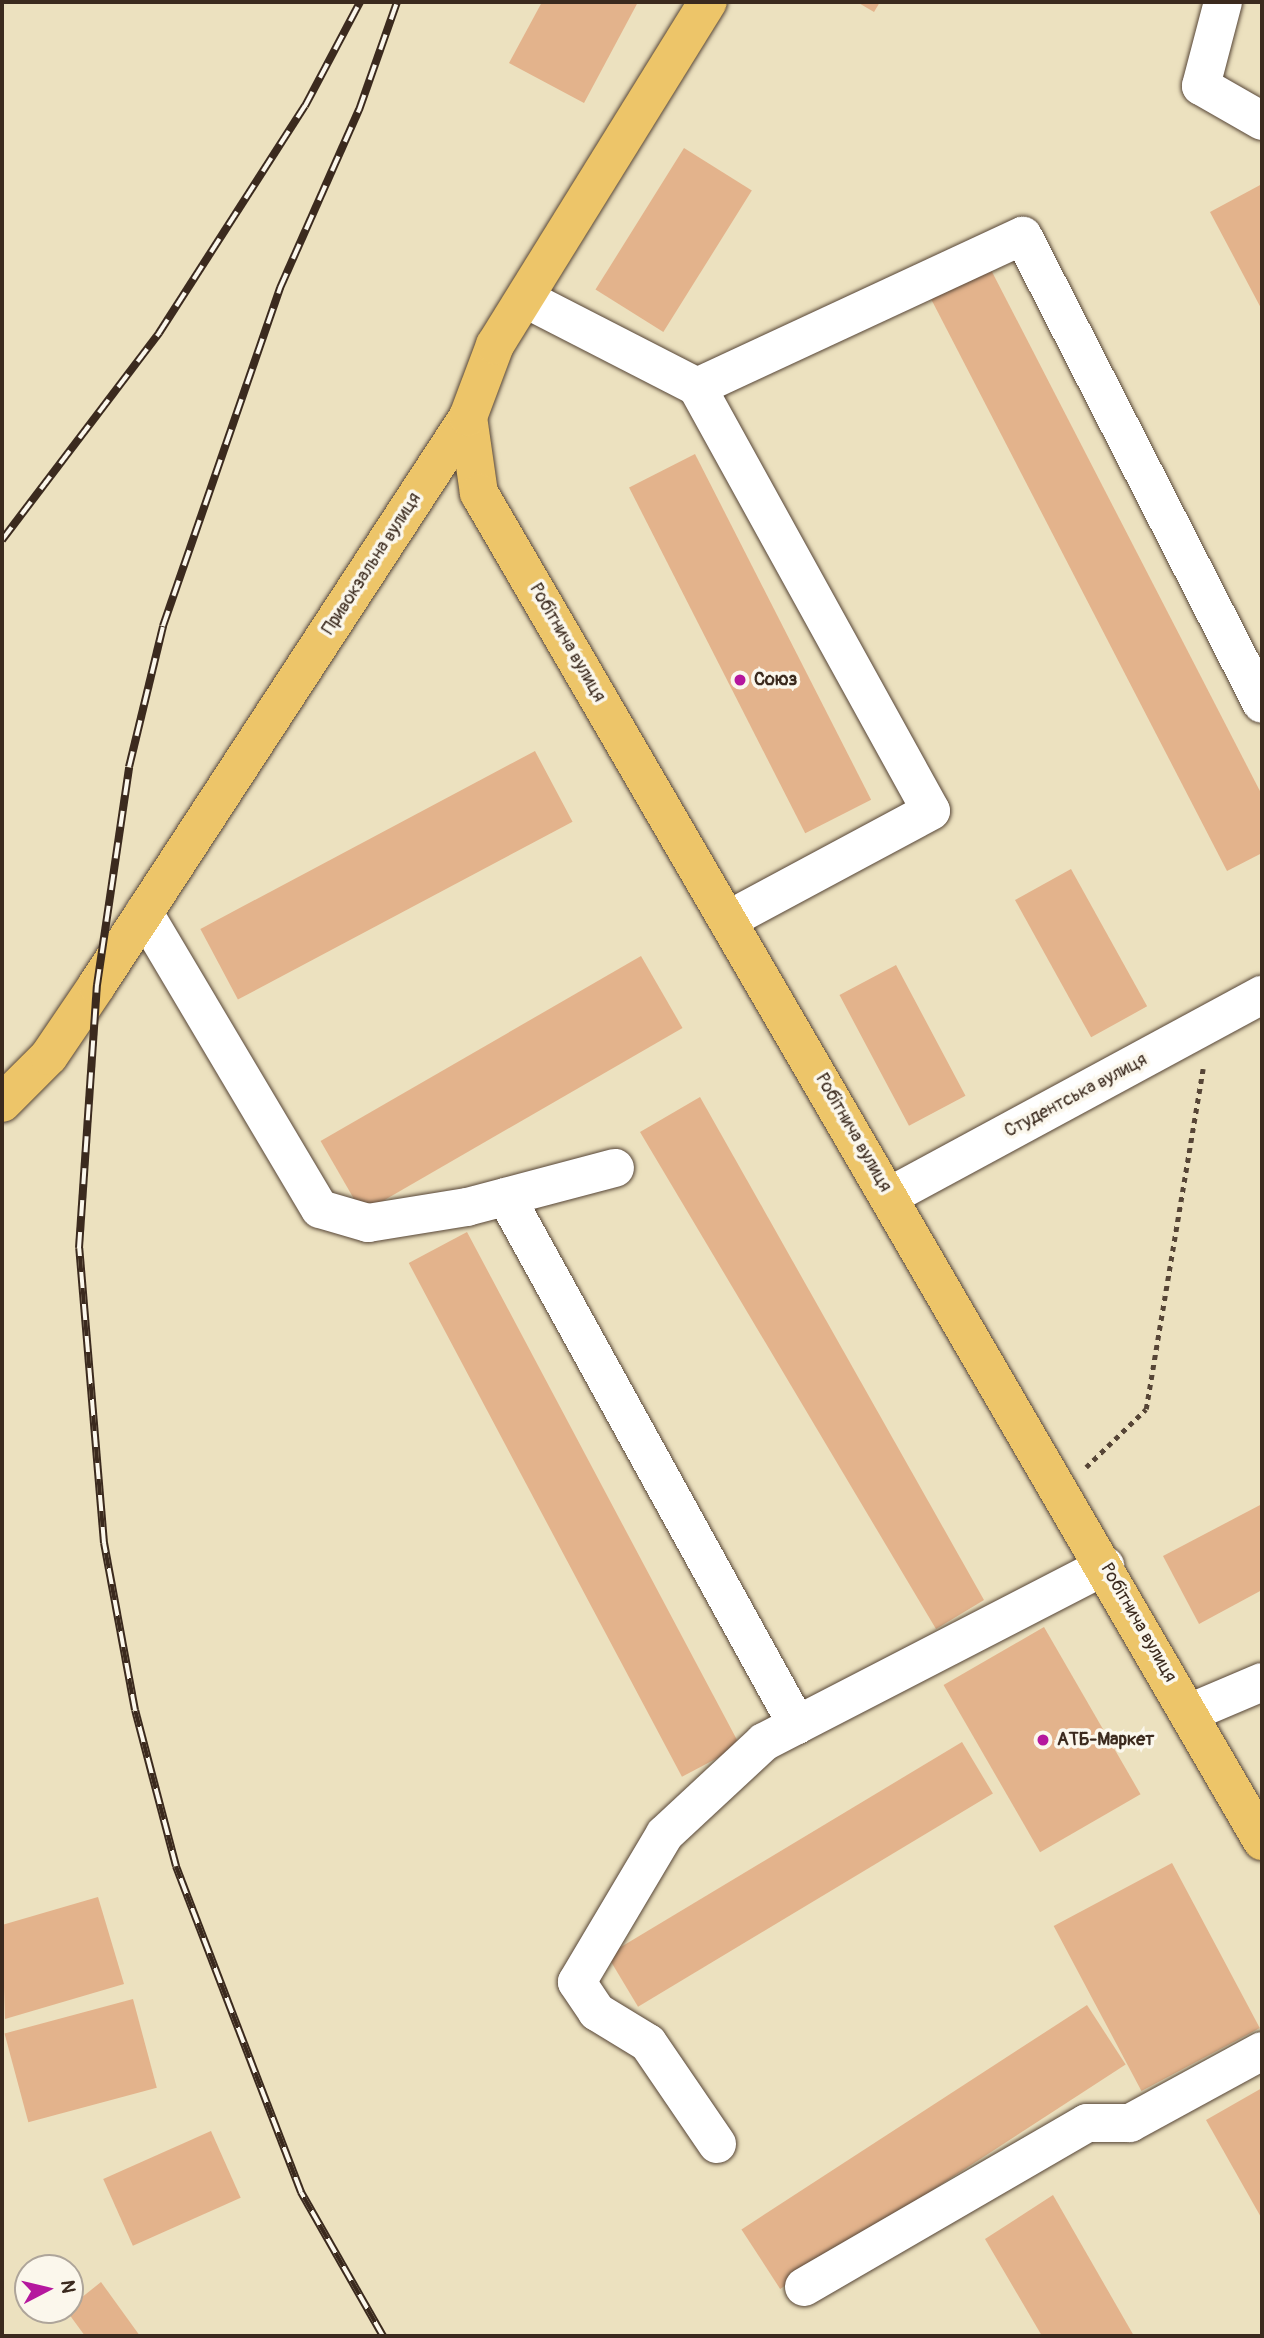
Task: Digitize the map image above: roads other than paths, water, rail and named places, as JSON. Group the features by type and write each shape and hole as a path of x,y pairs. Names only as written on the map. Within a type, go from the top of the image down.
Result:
{"main road":[{"name":"Привокзальна вулиця","path":"2,1103 49,1056 468,417 495,345 708,2"},
{"name":"Робітнича вулиця","path":"468,417 479,493 1062,1490 1262,1841"}],"street":[{"path":"1223,2 1200,86 1262,121"},
{"path":"697,387 1023,236 1262,704"},
{"path":"526,299 697,387 931,811 728,920"},
{"path":"144,913 320,1209 368,1223 506,1197 615,1168"},
{"name":"Студентська вулиця","path":"890,1196 1262,995"},
{"path":"506,1197 797,1725"},
{"path":"717,2144 648,2043 597,2012 577,1982 665,1835 764,1742 1105,1566"},
{"path":"1189,1713 1262,1682"},
{"path":"804,2287 1087,2123 1130,2123 1262,2051"}],"railway":[{"path":"2,540 159,333 305,106 360,2"},
{"path":"383,2336 301,2192 176,1866 135,1710 104,1543 79,1248 97,985 129,767 163,626 280,288 359,110 397,2"}],"place":[{"name":"Союз","path":"740,680"},
{"name":"АТБ-Маркет","path":"1043,1740"}]}
